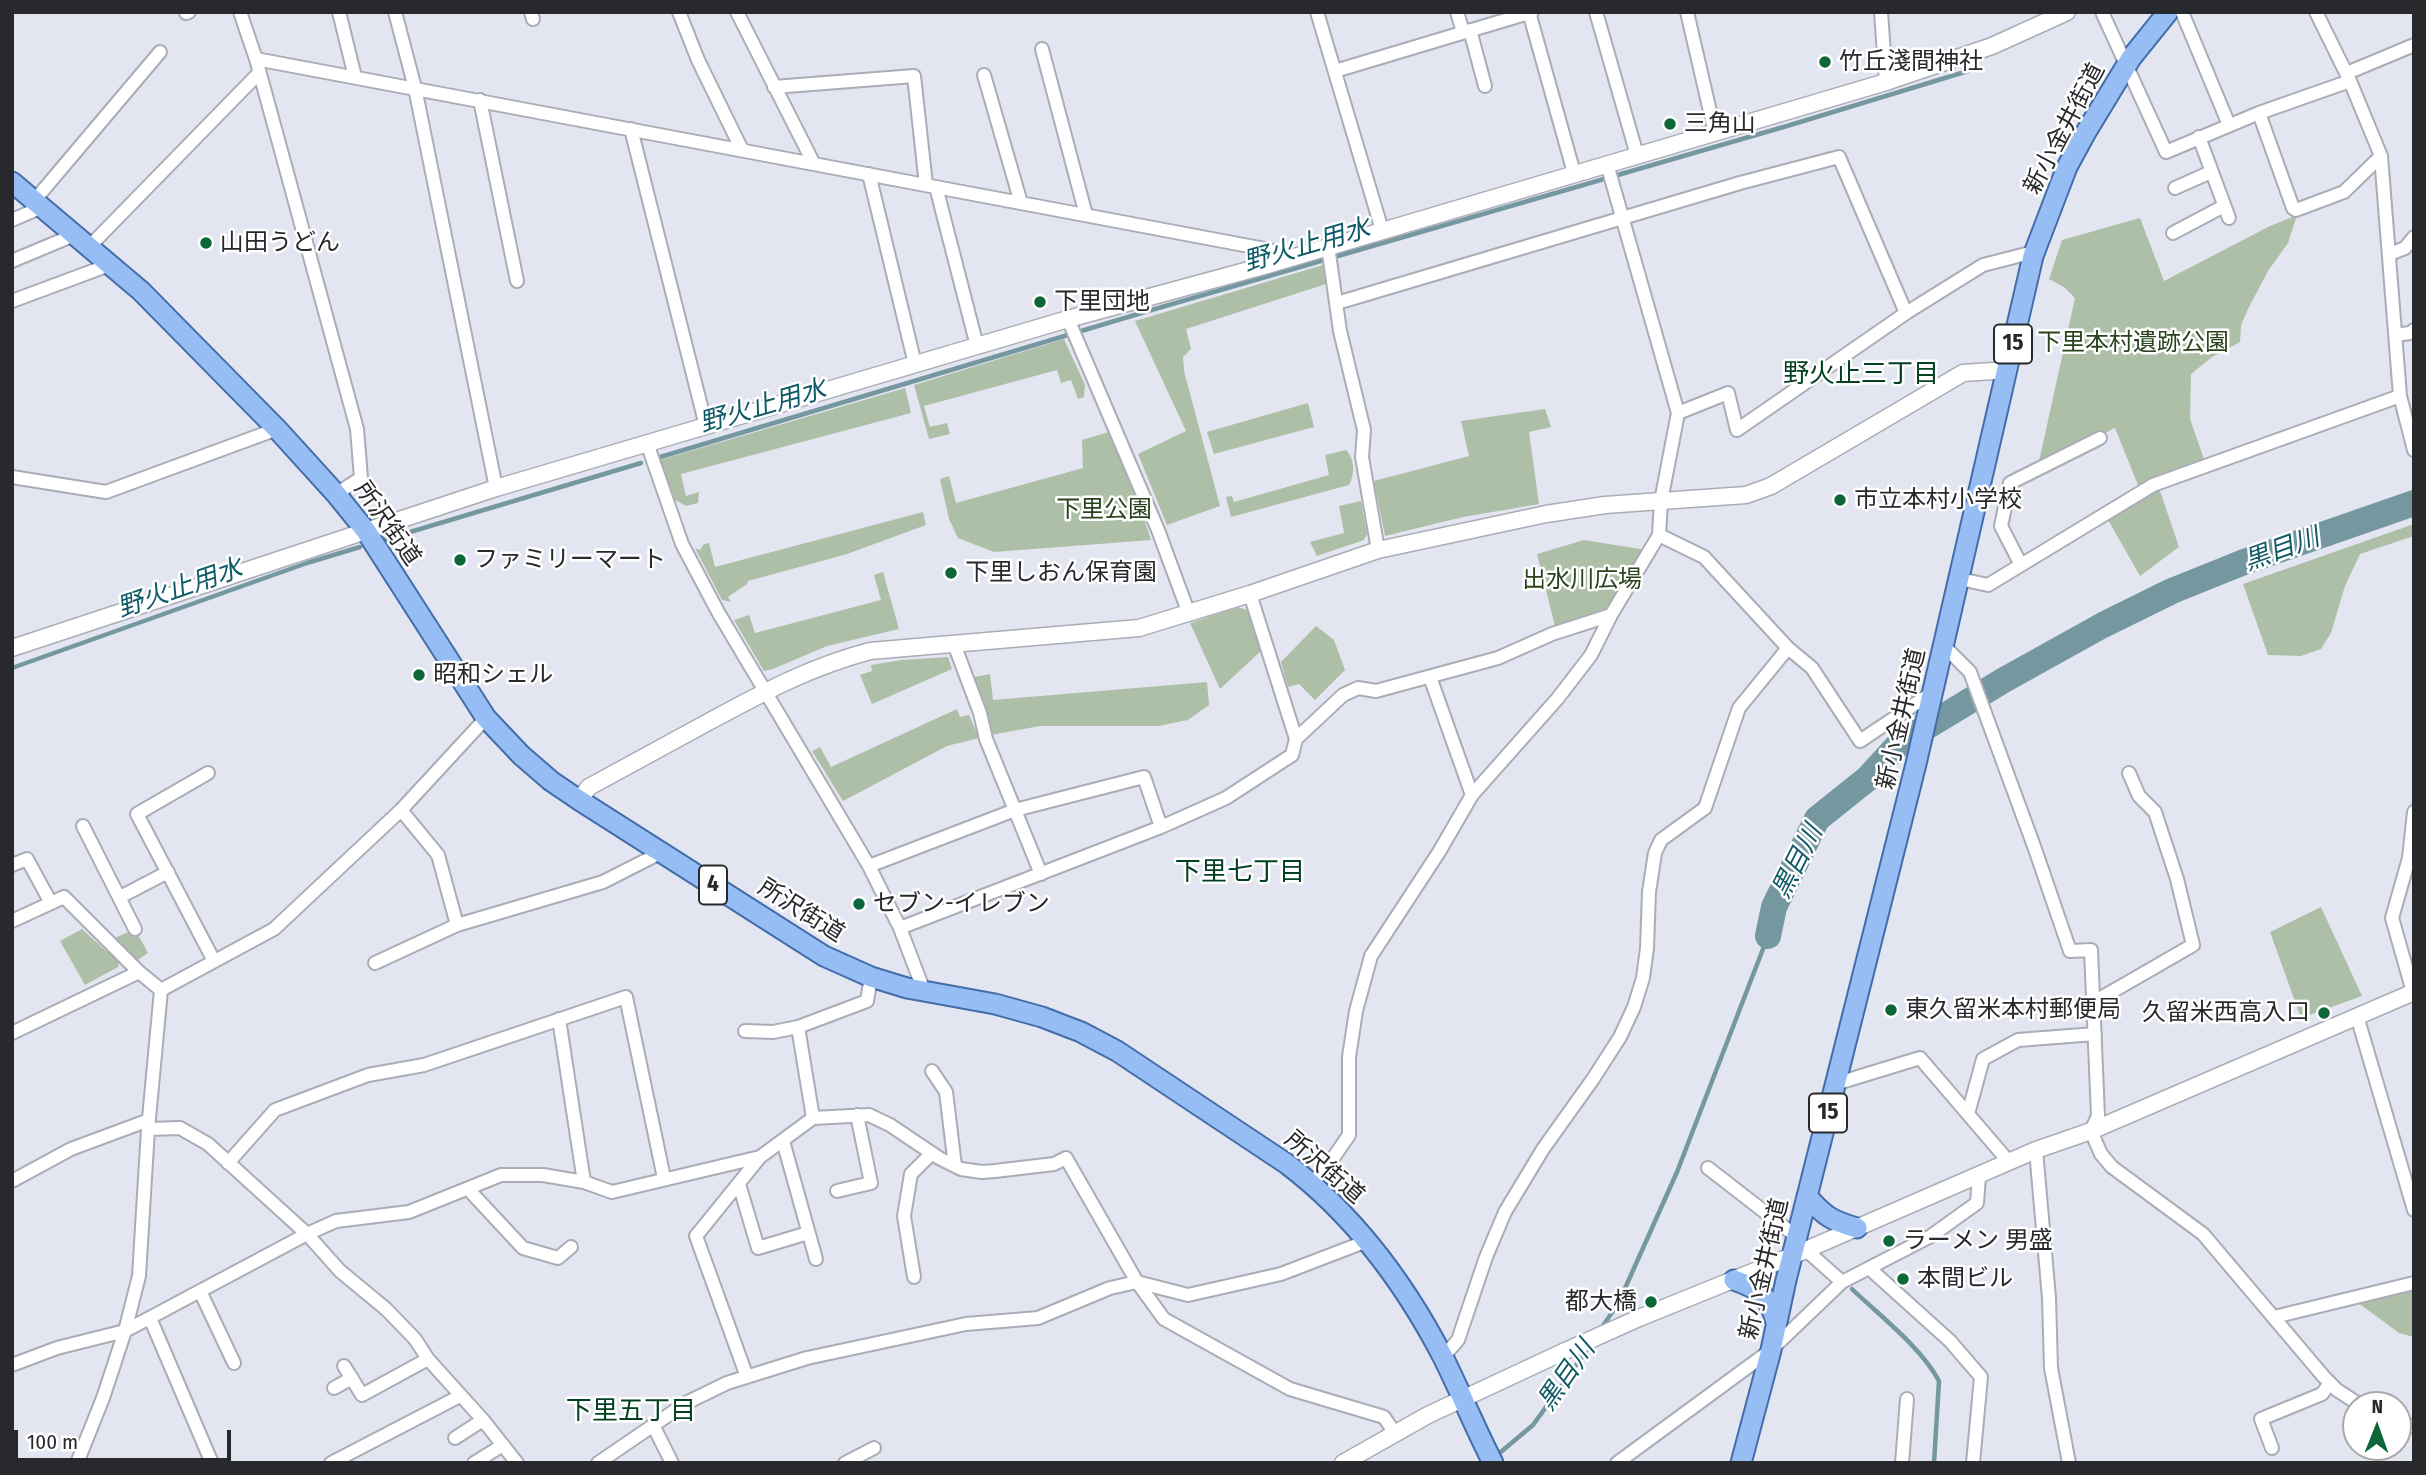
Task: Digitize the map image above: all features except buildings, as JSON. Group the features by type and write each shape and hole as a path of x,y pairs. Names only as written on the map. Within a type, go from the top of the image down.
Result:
{"main road":[{"name":"新小金井街道","path":"1741,1463 1776,1322 1798,1248 1807,1196 1916,764 2034,253 2067,167 2126,66 2168,12"},
{"name":"所沢街道","path":"12,182 141,291 277,429 336,494 366,531 486,718 521,755 551,781 824,956 871,977 1030,1013 1093,1038 1150,1072 1287,1164 1312,1183 1345,1216 1389,1268 1443,1357 1490,1459"},
{"path":"1807,1196 1822,1214 1835,1222 1857,1228"},
{"path":"1734,1280 1763,1294 1771,1305 1776,1322"}],"street":[{"path":"240,12 256,59 357,429 361,478 336,494"},
{"path":"339,12 355,77"},
{"path":"395,12 415,88 496,488"},
{"path":"679,12 698,60 742,150"},
{"path":"737,12 814,164"},
{"path":"1318,12 1382,230"},
{"path":"1457,12 1467,31 1485,86"},
{"path":"1335,71 1530,12 1574,173"},
{"path":"1596,12 1637,155"},
{"path":"1686,12 1715,133"},
{"path":"1881,12 1886,82"},
{"path":"12,648 496,488 977,346 1072,329 1289,258 1329,253 1382,230 1574,173 1609,172 1637,155 1886,82 1992,46 2067,12"},
{"path":"2102,12 2166,152 2348,77 2414,45"},
{"path":"2182,12 2229,125"},
{"path":"2318,13 2381,156 2400,396 2409,419 2414,450"},
{"path":"1042,49 1086,215"},
{"path":"12,220 38,204 160,52"},
{"path":"256,59 1265,249 1289,258"},
{"path":"12,261 81,241 259,74"},
{"path":"984,75 1021,203"},
{"path":"774,87 914,76 931,186 977,346"},
{"path":"480,100 517,281"},
{"path":"2259,113 2293,208 2297,210 2344,192 2381,156"},
{"path":"631,129 706,426"},
{"path":"2173,233 2227,212 2199,138"},
{"path":"1337,303 1839,156 1906,313"},
{"path":"1312,1183 1349,1135 1349,1057 1356,1011 1371,957 1439,852 1472,794 1558,698 1591,655 1611,615 1659,535 1661,501 1678,413 1609,172"},
{"path":"2175,188 2211,172"},
{"path":"869,174 915,364"},
{"path":"2390,254 2405,248 2414,237"},
{"path":"1329,253 1340,331 1364,430 1362,457 1378,550"},
{"path":"1678,413 1728,393 1737,430 1906,313 1983,265 2034,253"},
{"path":"12,301 109,265"},
{"path":"1072,329 1158,530 1189,614"},
{"path":"2395,335 2414,330"},
{"path":"579,800 589,787 765,691 807,670 870,651 1139,628 1189,614 1378,550 1546,514 1605,505 1746,495 1771,486 1963,373 2008,370"},
{"path":"1959,579 1988,585 2153,485 2400,396"},
{"path":"12,477 106,492 277,429"},
{"path":"2021,565 2001,526 2010,483 2100,438"},
{"path":"647,443 682,544 718,612 869,866 900,928 924,991"},
{"path":"1659,535 1704,557 1788,648 1812,668 1860,741 1931,699"},
{"path":"900,928 1161,827 1226,798 1292,755 1296,739 1250,594"},
{"path":"1296,739 1343,695 1358,688 1376,691 1498,658 1552,634 1611,615"},
{"path":"954,645 980,713 986,739 1041,874"},
{"path":"1944,646 1969,672 2070,951 2091,950 2098,1116 2091,1130 2101,1154 2112,1167 2203,1234 2330,1383 2342,1392"},
{"path":"1443,1357 1458,1340 1486,1257 1505,1212 1543,1149 1607,1058 1634,1007 1643,978 1649,892 1655,853 1661,839 1705,808 1739,708 1788,648"},
{"path":"1430,677 1472,794"},
{"path":"161,990 274,929 401,810 486,718"},
{"path":"208,774 137,814 214,961"},
{"path":"2094,1002 2193,944 2177,879 2155,812 2139,796 2129,774"},
{"path":"869,866 1015,810 1144,777 1161,827"},
{"path":"401,810 438,855 457,925"},
{"path":"1343,1463 1394,1432 1462,1399 1628,1323 1734,1280 1798,1248 1857,1228 2413,992 2410,970 2392,918 2409,858 2414,812"},
{"path":"83,827 135,929"},
{"path":"375,963 457,925 603,882 662,852"},
{"path":"12,865 27,859 51,903"},
{"path":"120,897 168,872"},
{"path":"12,921 64,897 139,972 161,990"},
{"path":"12,1033 139,972"},
{"path":"745,1031 773,1032 798,1027 867,1001 871,977"},
{"path":"77,1463 103,1398 125,1331 139,1276 148,1125 161,990"},
{"path":"228,1163 275,1110 368,1075 424,1065 626,997 664,1178"},
{"path":"2357,1016 2414,1210"},
{"path":"559,1019 584,1182"},
{"path":"798,1027 813,1118"},
{"path":"1968,1114 1983,1059 2018,1040 2095,1034"},
{"path":"1835,1084 1920,1058 2008,1162"},
{"path":"932,1071 946,1092 955,1166"},
{"path":"837,1191 871,1183 857,1115"},
{"path":"747,1377 696,1236 760,1157 813,1118 869,1115 961,1169 982,1172 1054,1164 1066,1158 1137,1282 1164,1319 1290,1389 1384,1417 1394,1432"},
{"path":"12,1181 71,1149 148,1125 180,1128 208,1144 307,1234 340,1271 386,1309 415,1339 428,1359 460,1396 484,1420 517,1463"},
{"path":"783,1140 816,1259"},
{"path":"2036,1150 2049,1298 2051,1368 2069,1463"},
{"path":"914,1277 904,1216 911,1174 932,1153"},
{"path":"12,1365 57,1348 125,1331 307,1234 336,1222 409,1212 501,1175 543,1175 584,1182 612,1192 760,1157"},
{"path":"1708,1168 1798,1248 1842,1282"},
{"path":"1617,1463 1771,1350 1842,1282 1931,1236 1977,1203 1979,1176"},
{"path":"738,1184 758,1248 808,1233"},
{"path":"469,1189 523,1248 558,1258 571,1247"},
{"path":"598,1463 685,1403 727,1383 807,1358 966,1324 1038,1318 1110,1288 1137,1282 1188,1295 1281,1274 1367,1241"},
{"path":"1869,1268 1950,1340 1981,1377 1973,1463"},
{"path":"2274,1317 2414,1283"},
{"path":"200,1291 233,1363"},
{"path":"150,1318 212,1463"},
{"path":"344,1366 362,1395 428,1359"},
{"path":"334,1388 352,1378"},
{"path":"2272,1448 2261,1419 2322,1394 2330,1383"},
{"path":"331,1463 460,1396"},
{"path":"1902,1463 1907,1399"},
{"path":"455,1438 484,1420"},
{"path":"653,1425 672,1463"},
{"path":"474,1463 503,1445"},
{"path":"848,1462 874,1448"}],"green space":[{"name":"下里本村遺跡公園","path":"2297,215 2288,243 2268,271 2248,309 2241,325 2240,342 2212,357 2191,374 2190,419 2205,462 2138,485 2115,428 2038,466 2075,298 2064,287 2049,279 2062,240 2140,218 2164,281 2268,227"},
{"path":"1323,265 1326,284 1186,329 1191,349 1183,357 1184,371 1220,506 1167,525 1138,454 1186,431 1135,321"},
{"path":"1064,339 1085,385 1084,397 1078,399 1071,380 1061,383 1057,370 924,406 930,427 947,423 950,434 929,439 914,385"},
{"path":"905,388 911,413 681,474 686,496 699,492 698,503 686,506 675,500 660,460"},
{"path":"1308,403 1314,427 1214,454 1207,432"},
{"path":"1545,409 1551,427 1529,432 1539,504 1463,517 1385,536 1374,481 1469,456 1461,421"},
{"name":"下里公園","path":"1109,432 1137,498 1151,540 994,552 958,538 949,519 940,479 949,476 956,503 1083,468 1082,440"},
{"path":"1346,450 1353,467 1349,485 1231,517 1226,497 1232,496 1234,502 1329,475 1325,455"},
{"path":"2159,488 2179,547 2140,576 2107,518"},
{"path":"1361,501 1367,534 1364,540 1317,556 1310,542 1344,533 1339,506"},
{"path":"923,512 926,525 847,554 748,581 728,597 731,602 722,600 695,548 700,550 704,544 709,543 715,567"},
{"path":"2414,524 2414,536 2360,554 2345,586 2331,633 2321,649 2301,656 2268,655 2243,584"},
{"name":"出水川広場","path":"1584,540 1646,550 1604,611 1555,626 1537,554"},
{"path":"883,572 899,629 827,646 764,671 734,620 749,615 755,633 881,600 874,575"},
{"path":"1238,607 1247,610 1263,649 1220,689 1190,623"},
{"path":"1316,626 1334,640 1345,670 1315,700 1299,684 1288,687 1281,662"},
{"path":"948,657 952,669 872,704 860,675 872,671 871,665"},
{"path":"990,674 993,700 1207,682 1209,705 1188,720 1158,726 1040,726 991,735 974,677"},
{"path":"957,709 960,717 969,715 979,738 947,746 843,801 812,751 820,747 831,767"},
{"path":"2321,907 2362,996 2301,1018 2270,932"},
{"path":"82,929 106,951 120,958 118,967 85,985 60,941"},
{"path":"135,929 148,953 132,964 108,941"},
{"path":"2414,1288 2414,1337 2399,1333 2357,1302"}],"waterway":[{"name":"野火止用水","path":"657,458 1968,71"},
{"name":"野火止用水","path":"380,541 641,463"},
{"name":"黒目川","path":"1768,936 1774,907 1817,819 1867,779 1900,743 2004,680 2103,625 2172,591 2244,562 2414,503"},
{"name":"野火止用水","path":"12,668 307,563 360,547"},
{"name":"黒目川","path":"1602,1327 1618,1304 1677,1172 1768,936"},
{"path":"1852,1289 1911,1344 1939,1381 1934,1463"},
{"name":"黒目川","path":"1496,1456 1533,1425 1590,1346"}],"place":[{"name":"竹丘淺間神社","path":"1825,62"},
{"name":"三角山","path":"1670,124"},
{"name":"山田うどん","path":"206,243"},
{"name":"下里団地","path":"1040,302"},
{"name":"市立本村小学校","path":"1840,500"},
{"name":"ファミリーマート","path":"460,560"},
{"name":"下里しおん保育園","path":"951,573"},
{"name":"昭和シェル","path":"419,675"},
{"name":"セブン-イレブン","path":"859,904"},
{"name":"東久留米本村郵便局","path":"1891,1010"},
{"name":"久留米西高入口","path":"2324,1013"},
{"name":"ラーメン 男盛","path":"1889,1241"},
{"name":"本間ビル","path":"1903,1279"},
{"name":"都大橋","path":"1651,1302"}],"district":[{"name":"野火止三丁目","path":"1861,375"},
{"name":"下里七丁目","path":"1240,873"},
{"name":"下里五丁目","path":"631,1412"}]}
